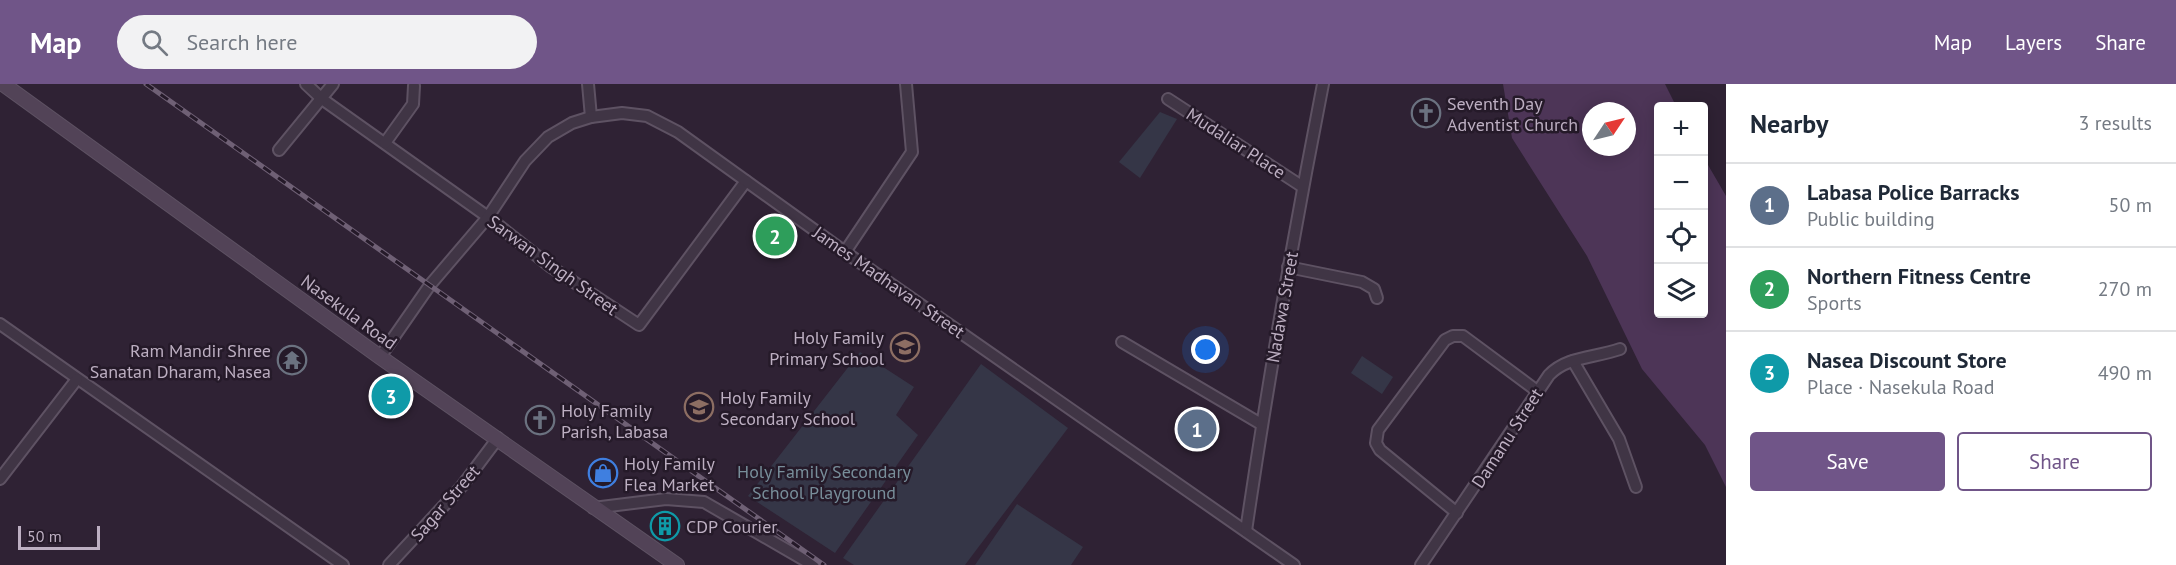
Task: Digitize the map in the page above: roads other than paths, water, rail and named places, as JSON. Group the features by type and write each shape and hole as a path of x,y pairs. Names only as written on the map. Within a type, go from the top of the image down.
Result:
{"main road":[{"name":"Nasekula Road","path":"3,84 380,357 677,565"}],"street":[{"name":"Sarwan Singh Street","path":"306,84 322,99 488,217 551,267 639,325 746,181"},
{"path":"279,150 333,84"},
{"path":"588,84 591,117"},
{"path":"845,252 912,152 906,84"},
{"name":"Nadawa Street","path":"1246,531 1288,267 1323,84"},
{"path":"385,143 413,104 414,86"},
{"name":"Mudaliar Place","path":"1168,99 1303,187"},
{"name":"James Madhavan Street","path":"380,357 430,285 488,217 534,149 548,137 572,123 591,117 622,113 647,116 678,132 845,252 1294,565"},
{"path":"1288,267 1362,282 1374,289 1377,298"},
{"path":"0,324 343,565"},
{"path":"1457,513 1380,450 1376,442 1378,430 1444,340 1453,336 1462,336 1537,391"},
{"path":"1122,342 1262,424"},
{"name":"Damanu Street","path":"1421,565 1537,391 1558,365 1604,355 1620,349"},
{"path":"1573,361 1619,439 1636,487"},
{"path":"0,479 77,378"},
{"name":"Sagar Street","path":"389,565 462,486 498,438"},
{"path":"593,508 666,499 704,502 813,565"}],"railway":[{"path":"146,84 824,565"}],"place":[{"name":"Seventh Day Adventist Church","path":"1426,113"},
{"name":"Northern Fitness Centre","path":"775,236"},
{"name":"Holy Family Primary School","path":"905,347"},
{"name":"Ram Mandir Shree Sanatan Dharam, Nasea","path":"292,360"},
{"name":"Nasea Discount Store","path":"391,396"},
{"name":"Holy Family Secondary School","path":"699,407"},
{"name":"Holy Family Parish, Labasa","path":"540,420"},
{"name":"Labasa Police Barracks","path":"1197,429"},
{"name":"Holy Family Flea Market","path":"603,473"},
{"name":"CDP Courier","path":"665,526"}],"park label":[{"name":"Holy Family Secondary School Playground","path":"824,481"}]}
